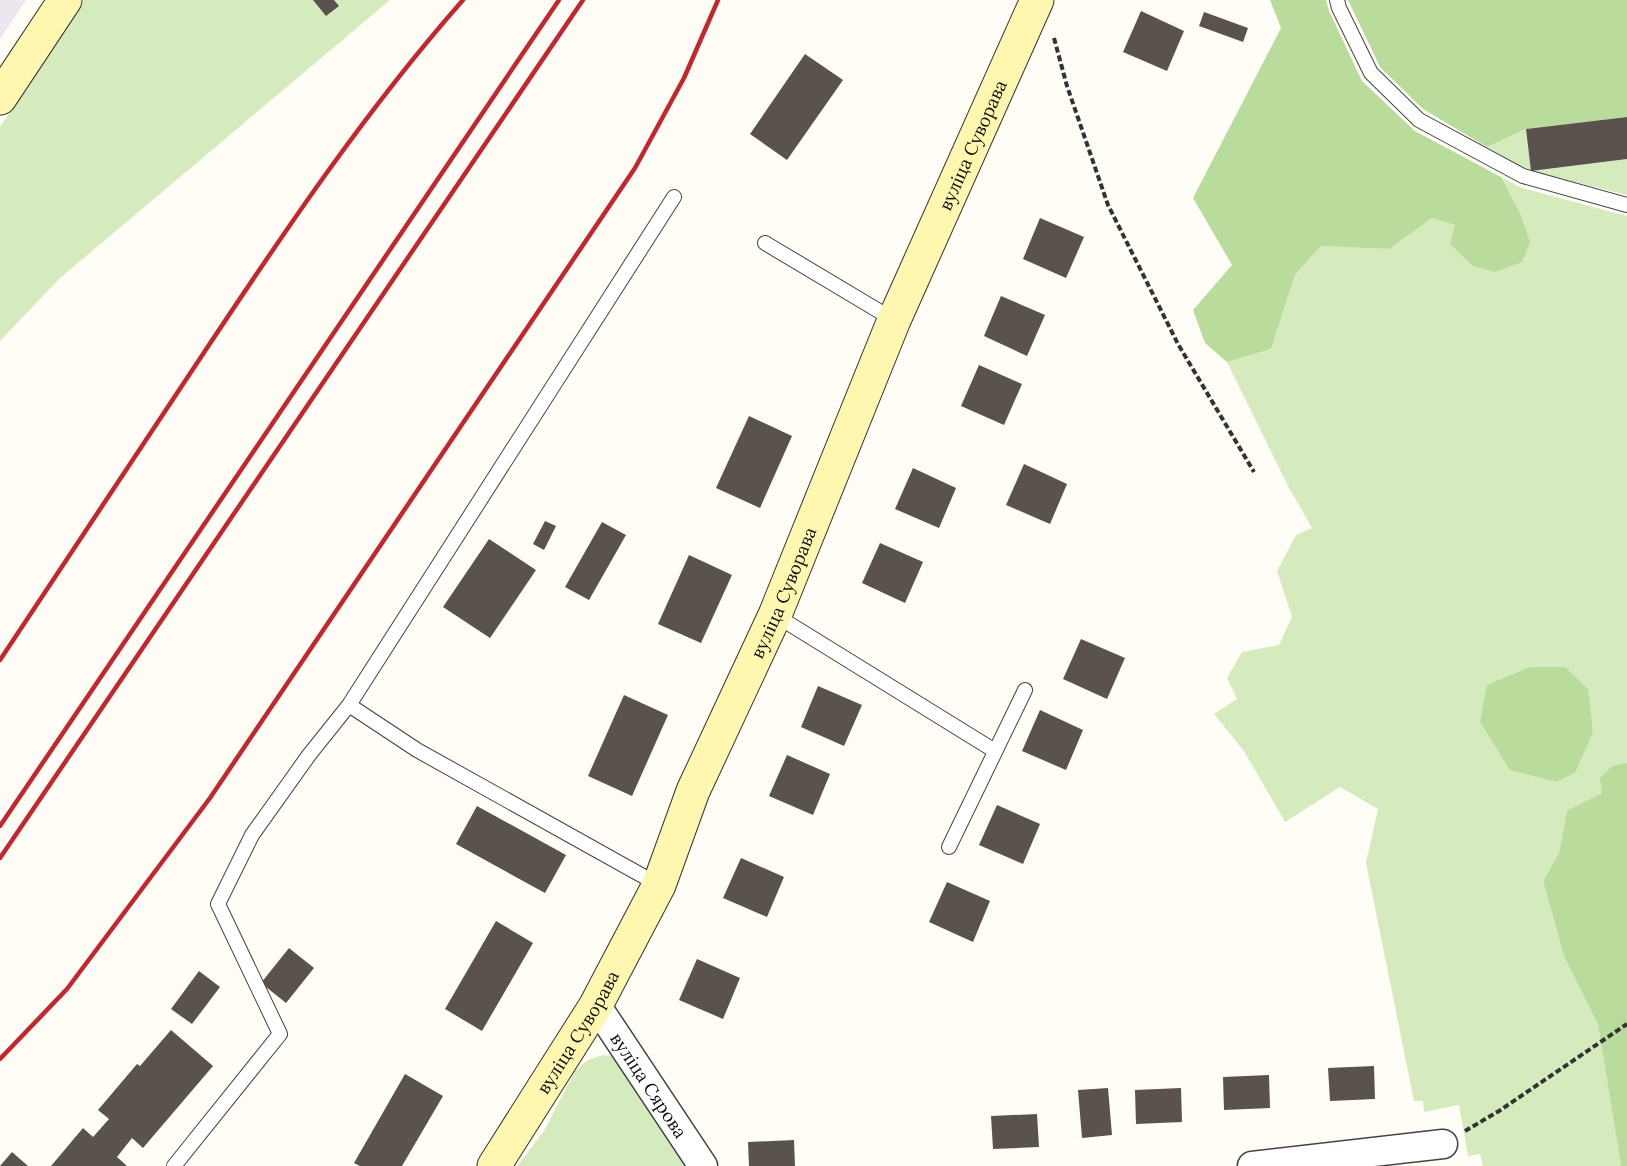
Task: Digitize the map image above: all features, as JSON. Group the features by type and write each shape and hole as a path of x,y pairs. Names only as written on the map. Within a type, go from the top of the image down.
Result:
{"street":[{"path":"0,98 65,0"},
{"name":"вуліца Суворава","path":"494,1166 596,1005 659,885 693,791 774,615 894,320 1036,0"},
{"name":"вуліца Сярова","path":"596,1005 703,1166"},
{"path":"1252,1166 1443,1144"}],"lane":[{"path":"1337,0 1371,73 1419,120 1523,176 1627,205"},
{"path":"174,1166 280,1034 218,904 252,835 309,755 349,705 674,197"},
{"path":"765,243 894,320"},
{"path":"774,615 995,751"},
{"path":"949,847 1024,690"},
{"path":"349,705 417,750 659,885"}],"path":[{"path":"1053,32 1067,86 1108,205 1178,344 1254,472"},
{"path":"1443,1144 1499,1111 1627,1024"}],"shaded area":[{"path":"0,0 26,0 0,39"}],"green space":[{"path":"84,0 390,0 60,278 0,341 0,127"},
{"path":"1270,0 1326,0 1362,81 1415,131 1501,177 1520,213 1530,242 1522,262 1495,272 1473,266 1450,244 1455,225 1432,218 1389,249 1321,246 1295,275 1271,349 1227,362 1205,343 1193,310 1232,265 1193,198 1281,28"},
{"path":"1348,0 1627,0 1627,117 1526,129 1487,147 1423,109 1380,67"},
{"path":"1526,129 1532,171 1627,159 1627,195 1531,171 1487,147"},
{"path":"1501,177 1522,188 1627,216 1627,763 1612,766 1602,793 1567,812 1559,853 1543,881 1564,956 1598,1025 1621,1166 1483,1166 1480,1154 1468,1156 1459,1105 1424,1112 1423,1101 1414,1101 1366,863 1378,809 1340,787 1285,822 1244,751 1214,714 1237,699 1227,678 1242,652 1279,645 1292,617 1277,571 1296,535 1312,528 1288,486 1227,362 1271,349 1295,275 1321,246 1389,249 1432,218 1455,225 1520,213","holes":["1510,770 1575,773 1556,782"]},
{"path":"1530,667 1565,667 1588,689 1593,732 1575,773 1556,782 1510,770 1480,722 1487,685"},
{"path":"1627,763 1627,1166 1621,1166 1598,1025 1564,956 1543,881 1559,853 1567,811 1602,793 1600,778 1612,766"},
{"path":"603,1055 616,1056 692,1166 517,1166 544,1131 575,1071 588,1060"}],"building":[{"path":"313,0 334,0 339,6 326,16"},
{"path":"1141,11 1184,31 1167,71 1123,52"},
{"path":"1204,12 1248,28 1243,42 1199,26"},
{"path":"805,54 843,80 787,160 750,134"},
{"path":"1627,117 1627,159 1531,171 1526,129"},
{"path":"1040,218 1084,237 1066,278 1023,259"},
{"path":"1001,296 1045,315 1027,356 984,336"},
{"path":"979,365 1022,384 1004,425 961,406"},
{"path":"749,416 792,436 760,508 716,488"},
{"path":"1024,464 1067,484 1050,524 1006,505"},
{"path":"913,468 956,488 939,528 895,509"},
{"path":"545,521 556,526 544,550 533,544"},
{"path":"602,522 626,535 589,600 565,587"},
{"path":"489,539 536,570 490,638 443,607"},
{"path":"880,543 923,562 905,603 862,583"},
{"path":"689,555 732,575 701,643 658,624"},
{"path":"1081,639 1125,658 1107,699 1063,679"},
{"path":"818,686 862,705 844,746 801,727"},
{"path":"624,695 668,715 632,796 588,776"},
{"path":"1040,710 1083,730 1066,770 1022,751"},
{"path":"787,755 830,774 813,815 769,796"},
{"path":"997,805 1040,824 1023,864 979,845"},
{"path":"477,806 566,855 545,893 456,844"},
{"path":"741,858 784,877 767,917 723,898"},
{"path":"947,882 990,901 973,942 929,922"},
{"path":"496,921 533,943 482,1031 445,1009"},
{"path":"289,948 314,968 286,1003 261,983"},
{"path":"697,959 740,978 723,1019 679,1000"},
{"path":"199,971 220,987 192,1024 171,1009"},
{"path":"171,1030 213,1066 143,1148 132,1138 117,1157 127,1166 51,1166 83,1128 93,1137 109,1119 98,1110 137,1064 140,1066"},
{"path":"1374,1066 1375,1099 1330,1101 1328,1068"},
{"path":"405,1074 443,1096 402,1166 360,1166 354,1163"},
{"path":"1269,1075 1270,1108 1224,1110 1223,1077"},
{"path":"1108,1088 1112,1135 1082,1138 1078,1090"},
{"path":"1181,1088 1182,1122 1136,1124 1135,1090"},
{"path":"1037,1114 1039,1147 993,1149 991,1116"},
{"path":"794,1140 795,1166 749,1166 748,1142"},
{"path":"12,1152 28,1166 0,1166"}],"railway":[{"path":"0,660 295,217 359,128 463,0"},
{"path":"0,826 559,0"},
{"path":"0,858 583,0"},
{"path":"0,1059 67,989 210,798 635,168 684,78 718,0"}]}
